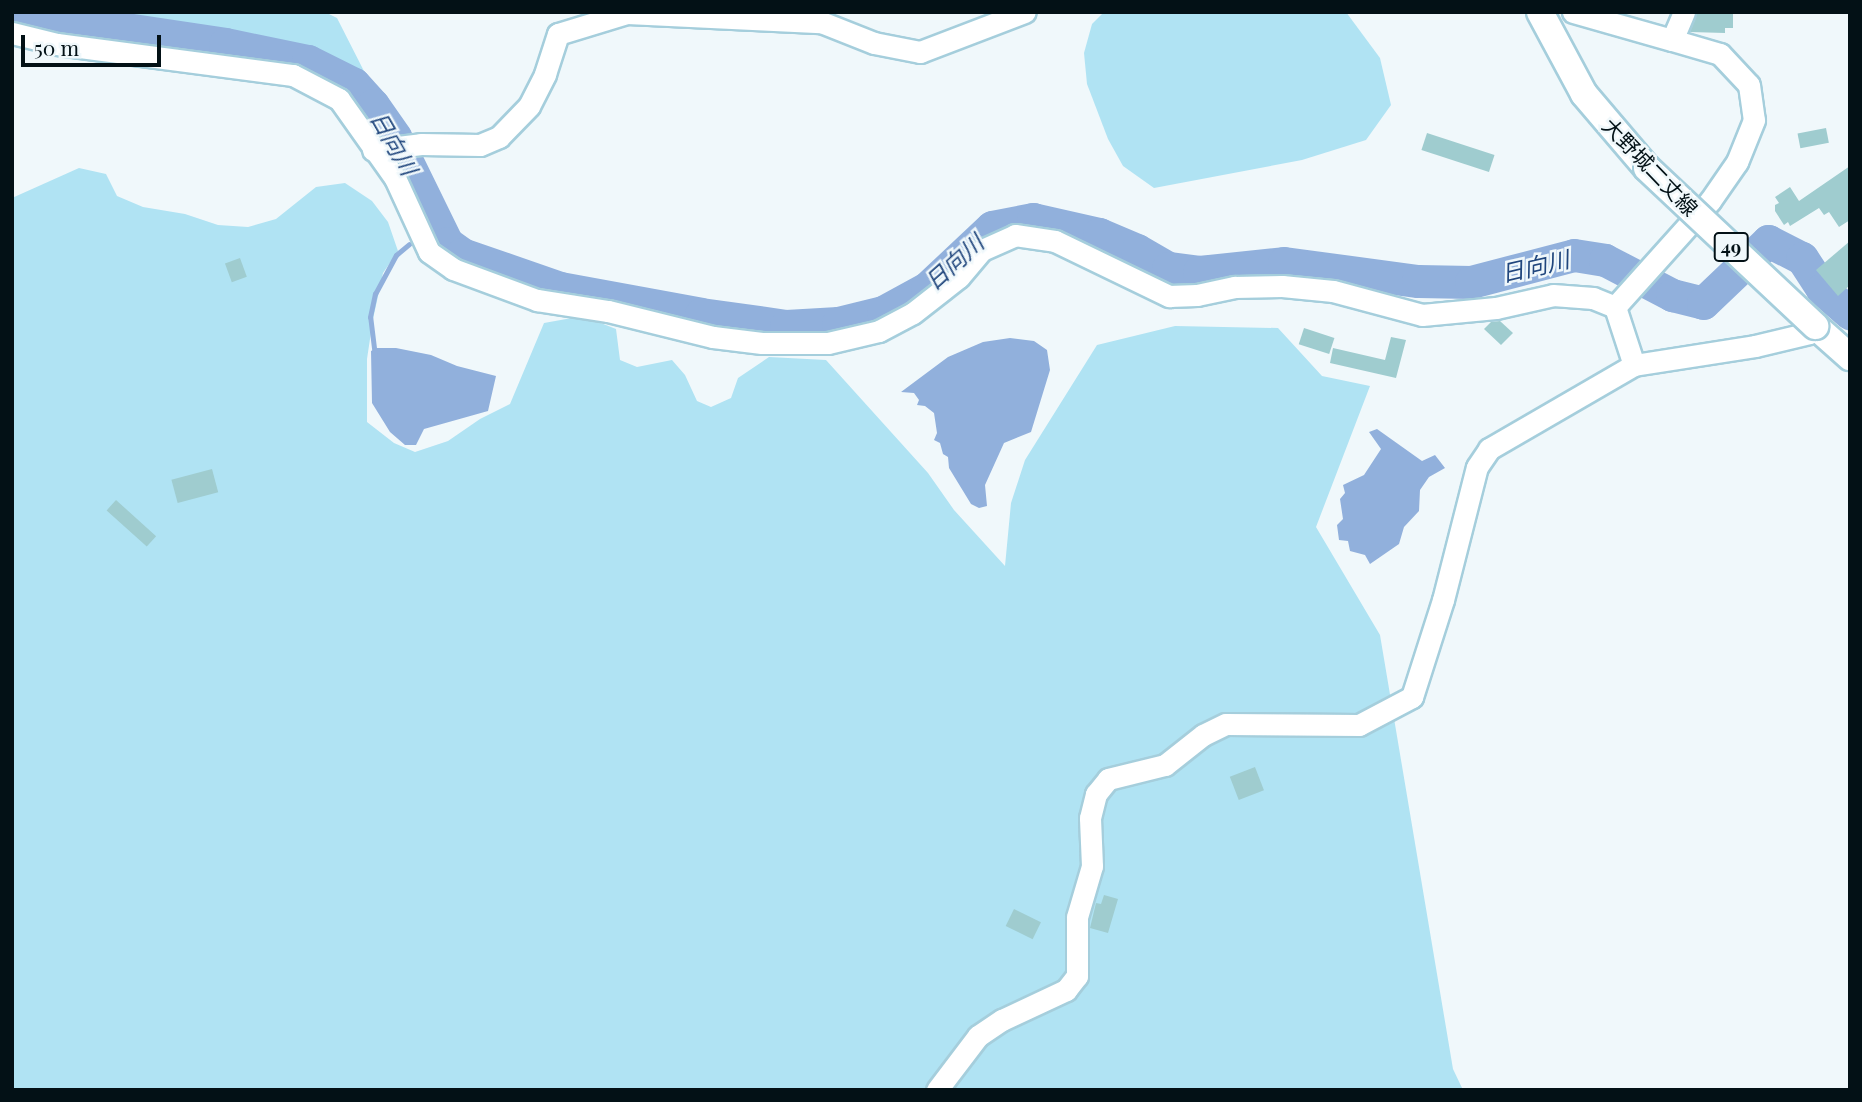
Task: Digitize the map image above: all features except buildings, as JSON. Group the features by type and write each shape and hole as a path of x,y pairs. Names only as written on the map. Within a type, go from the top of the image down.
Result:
{"main road":[{"name":"大野城二丈線","path":"1545,14 1584,94 1647,168 1850,357"}],"street":[{"path":"373,150 421,144 480,145 499,137 529,106 545,74 558,34 627,12 821,22 874,43 920,52 1025,12"},
{"path":"1573,12 1720,54 1749,85 1754,120 1737,162 1710,201 1620,301"},
{"path":"1672,40 1684,12"},
{"path":"12,33 57,44 293,75 339,99 401,189 429,252 453,269 537,300 608,311 713,337 762,343 828,343 879,331 912,313 950,284 982,250 1014,235 1055,241 1169,296 1197,295 1235,287 1282,286 1334,291 1422,315 1496,308 1553,295 1620,301"},
{"path":"1620,301 1634,365"},
{"path":"937,1090 978,1036 1002,1020 1066,990 1077,976 1077,917 1091,866 1090,818 1096,794 1108,779 1165,765 1203,735 1226,724 1359,725 1412,697 1443,600 1477,467 1489,449 1634,365 1755,346 1809,333 1815,326"}],"shaded area":[{"path":"61,12 325,12 337,18 368,79 328,61 299,52 128,28"},
{"path":"1104,12 1346,12 1380,58 1391,105 1366,140 1302,160 1154,188 1123,166 1108,139 1087,84 1084,53 1092,24"},
{"path":"79,168 106,174 117,196 143,207 185,214 218,225 248,227 276,219 316,187 345,183 372,201 388,222 398,251 383,273 373,319 367,359 367,422 394,443 415,452 448,441 480,419 510,404 544,323 583,316 616,329 620,360 637,367 672,360 685,375 697,401 711,407 731,398 738,378 769,357 826,360 928,473 954,510 1005,566 1011,503 1025,460 1097,345 1175,326 1278,328 1322,376 1370,386 1316,527 1380,635 1453,1069 1463,1090 12,1090 12,198"},
{"path":"1010,338 1034,341 1047,350 1050,370 1031,432 1004,443 985,485 987,506 979,508 971,504 949,468 948,457 943,454 940,443 934,440 937,433 934,413 925,406 917,405 919,400 914,393 901,392 948,357 983,342"},
{"path":"377,348 396,348 431,355 457,366 496,376 488,411 424,429 416,445 405,445 390,432 372,403 371,351"},
{"path":"1377,429 1422,461 1435,455 1445,468 1429,477 1420,490 1419,511 1404,527 1399,544 1370,564 1365,555 1350,551 1348,541 1339,540 1337,525 1343,519 1340,499 1345,493 1343,485 1364,475 1381,449 1369,432"}],"waterway":[{"name":"日向川","path":"12,12 225,44 308,61 354,84 373,105 395,137 447,243 462,254 560,288 701,314 786,326 838,323 883,312 927,288 992,227 1033,219 1099,234 1137,250 1168,268 1199,272 1284,263 1418,281 1471,282 1574,255 1605,260 1672,295 1703,303 1768,241 1802,258 1822,289 1850,313"},
{"path":"375,356 370,317 375,294 396,255 409,244"}]}
